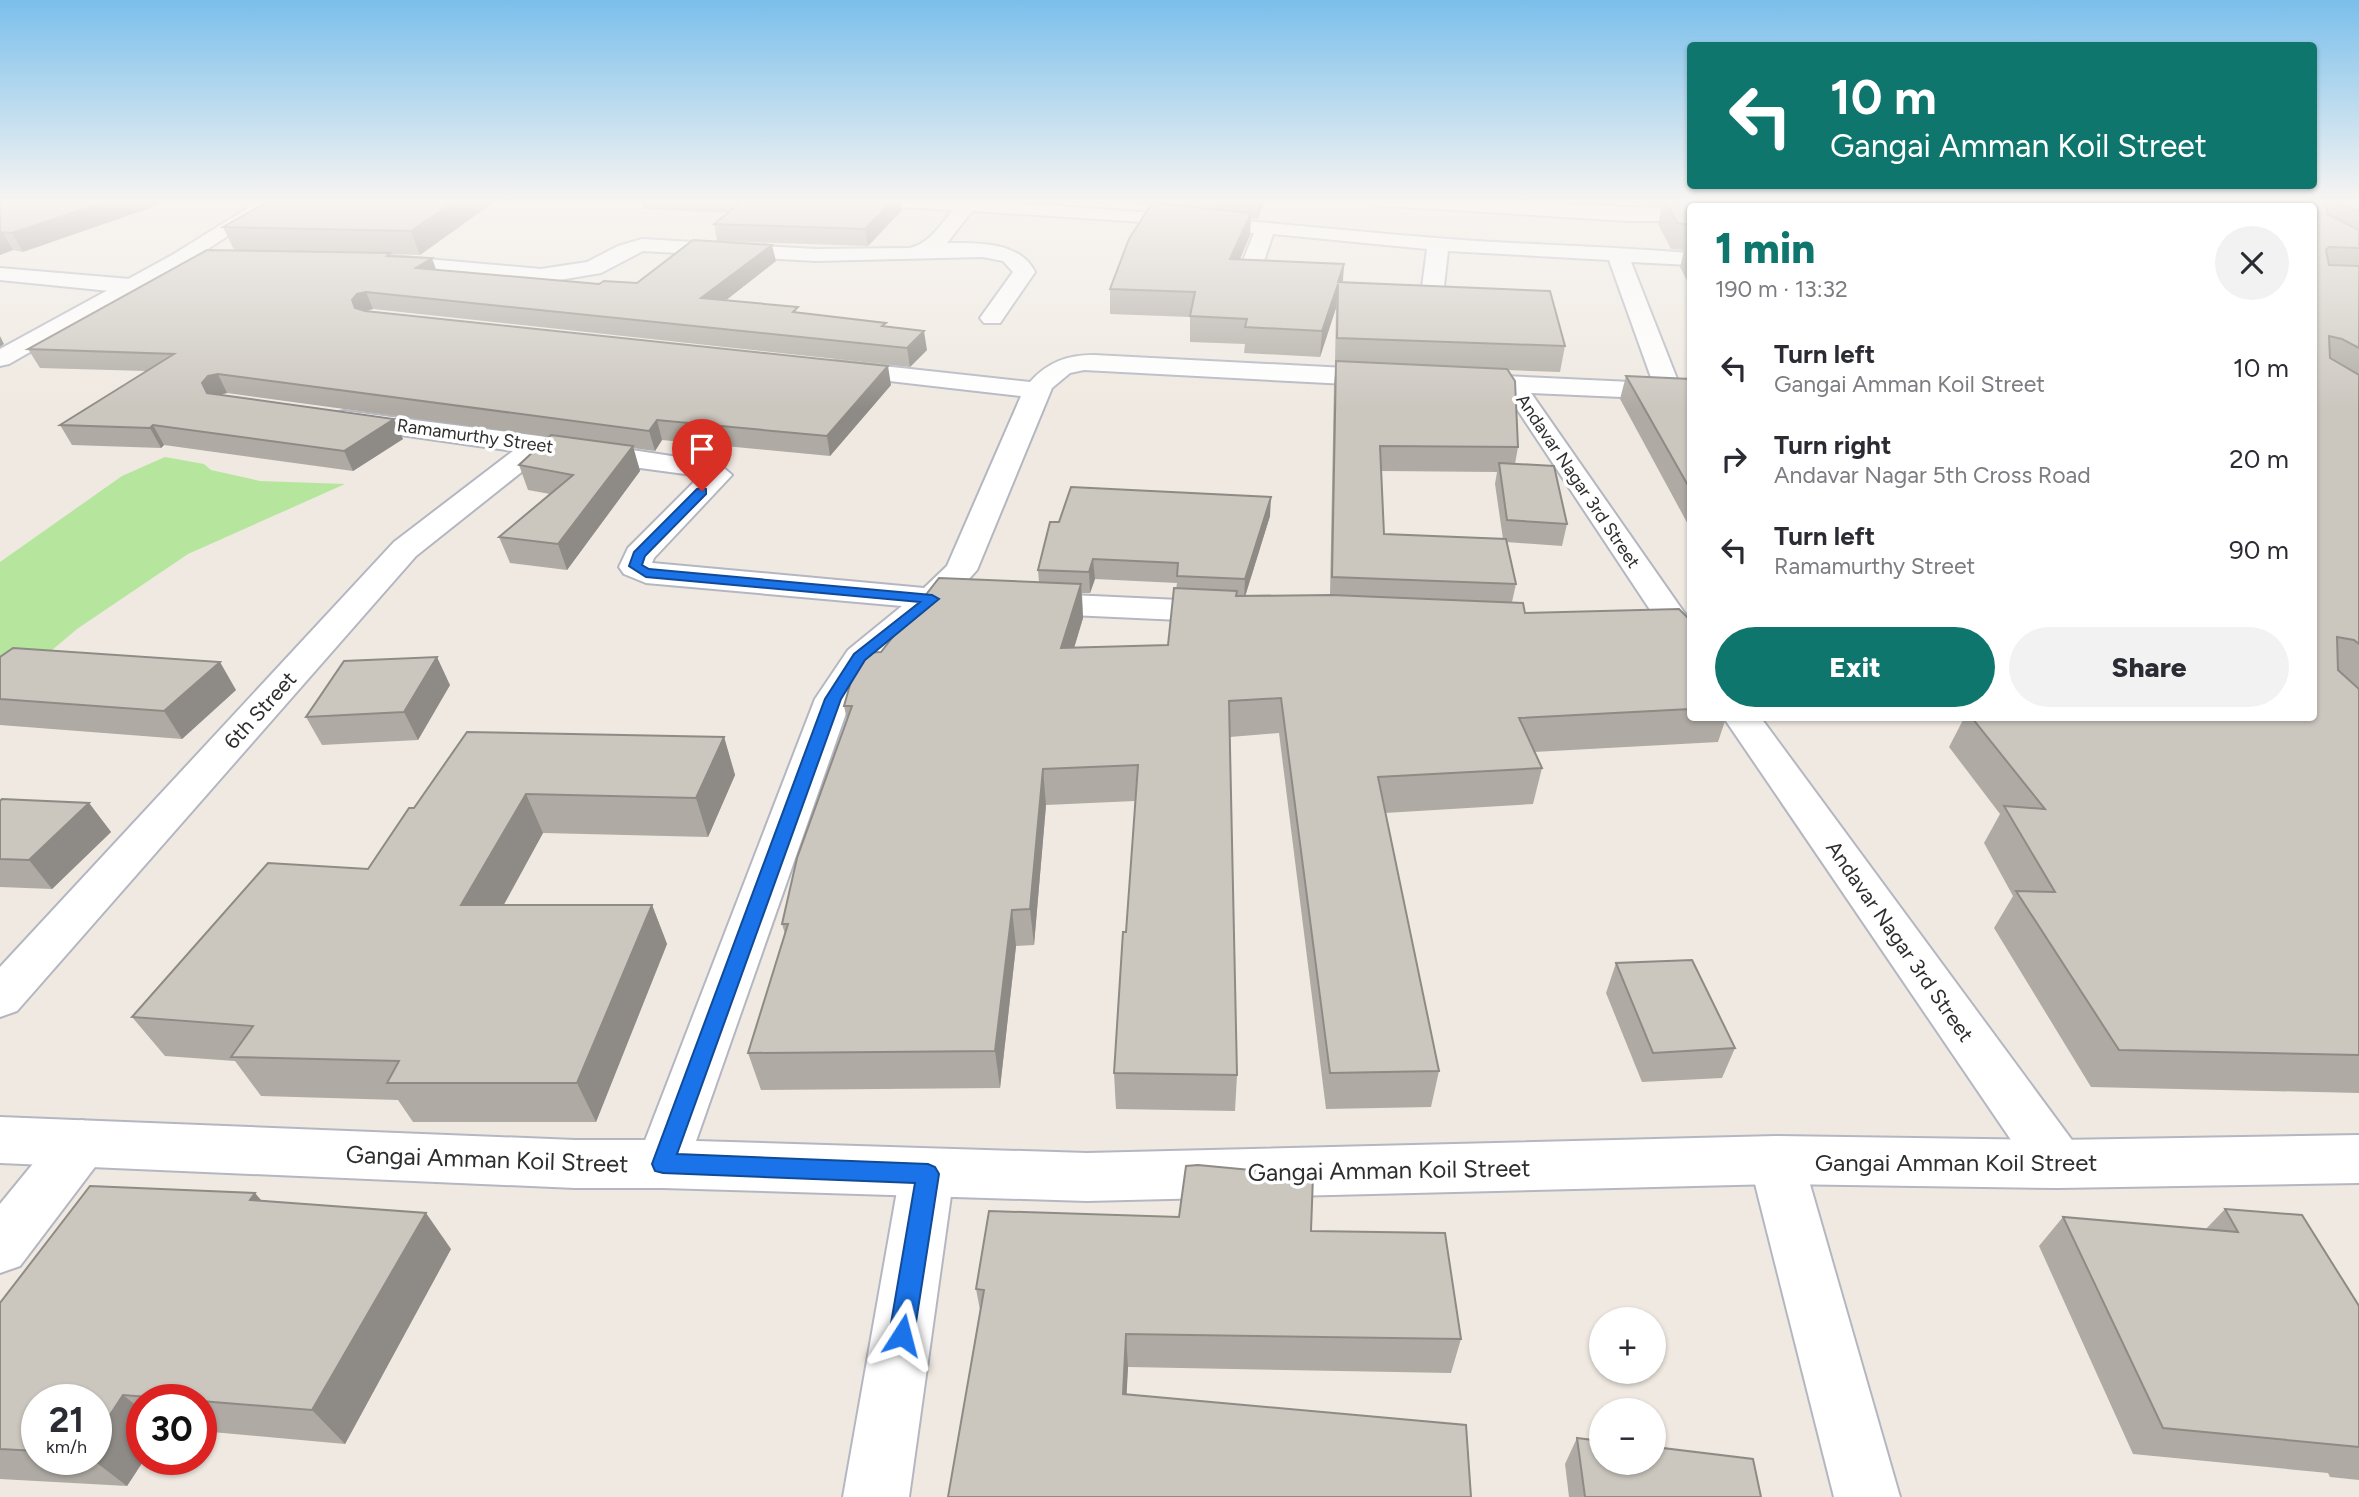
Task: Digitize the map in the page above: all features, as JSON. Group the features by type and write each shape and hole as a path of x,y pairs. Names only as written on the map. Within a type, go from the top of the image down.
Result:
{"street":[{"path":"0,359 161,269"},
{"path":"472,269 541,276 587,269"},
{"path":"992,318 1024,269"},
{"path":"1249,273 1251,269"},
{"path":"1431,303 1435,269"},
{"path":"1443,381 1680,391 1624,269"},
{"path":"0,274 130,286"},
{"path":"663,1164 833,699 860,657 932,599 961,570 1036,390 1055,369 1073,363 1094,362 1415,380"},
{"path":"815,366 1036,390"},
{"name":"Andavar Nagar 3rd Street","path":"1513,385 1685,638"},
{"name":"Ramamurthy Street","path":"322,416 708,469 718,475 639,555 635,566 646,573 932,599"},
{"name":"6th Street","path":"0,998 405,549 539,444"},
{"path":"932,599 1251,613"},
{"path":"1639,629 1685,638"},
{"name":"Andavar Nagar 3rd Street","path":"1744,721 2058,1164"},
{"name":"Gangai Amman Koil Street","path":"0,1140 575,1164 663,1164 1087,1177 1776,1160 2058,1164 2359,1159"},
{"path":"0,1247 82,1143"},
{"path":"1776,1160 1867,1497"},
{"path":"876,1497 928,1174"}],"green space":[{"path":"165,457 204,464 211,470 260,481 345,484 188,554 77,629 0,694 0,562 122,476"}],"building":[{"path":"173,269 426,269 599,284 604,281 637,283 655,269 740,269 701,298 798,307 793,312 886,323 882,326 924,331 907,348 366,292 357,294 352,300 355,308 365,311 888,366 827,436 657,420 649,431 218,374 208,376 202,383 207,393 394,419 344,451 153,425 150,428 60,425 174,354 28,349"},
{"path":"1118,269 1342,269 1338,282 1550,291 1565,346 1337,338 1338,284 1322,331 1245,327 1247,319 1190,316 1195,292 1110,289"},
{"path":"2317,269 2359,269 2359,348 2329,336 2330,358 2359,375 2359,644 2354,640 2337,637 2338,670 2359,689 2359,1055 2119,1050 2016,891 2055,892 2004,806 2045,809 1974,721 2317,721"},
{"path":"1336,361 1507,369 1515,381 1518,447 1380,446 1384,534 1506,539 1516,584 1332,577"},
{"path":"1626,376 1687,379 1687,484"},
{"path":"551,435 633,446 558,544 499,537 573,475 519,465"},
{"path":"1499,463 1554,466 1567,524 1507,520"},
{"path":"1071,487 1271,497 1245,579 1177,576 1178,563 1093,559 1089,572 1038,570 1050,522 1059,522"},
{"path":"939,578 1081,584 1061,648 1168,645 1174,588 1237,591 1236,596 1332,595 1523,603 1525,613 1679,609 1687,617 1687,709 1519,718 1542,768 1378,777 1439,1071 1330,1073 1281,698 1229,701 1237,1075 1114,1073 1138,765 1043,769 1030,909 1012,910 995,1051 748,1053 788,924 782,924 797,858 852,706 844,706 859,653 881,652"},
{"path":"13,648 220,662 164,711 0,699 0,657"},
{"path":"437,657 404,712 306,717 344,661"},
{"path":"467,732 724,737 696,798 526,794 461,905 652,905 577,1083 387,1083 399,1061 231,1057 253,1026 132,1017 268,863 368,869 409,808 414,808"},
{"path":"2,799 89,803 29,860 0,859"},
{"path":"1692,960 1735,1048 1653,1053 1616,963"},
{"path":"1186,1166 1313,1176 1311,1231 1445,1233 1461,1339 1126,1334 1123,1394 1466,1425 1471,1497 948,1497 984,1290 976,1289 989,1211 1179,1217"},
{"path":"90,1186 255,1193 250,1200 426,1213 312,1410 217,1402 217,1384 126,1384 126,1395 123,1395 112,1412 112,1384 21,1384 21,1450 0,1449 0,1303"},
{"path":"2225,1209 2302,1215 2359,1306 2359,1447 2163,1428 2063,1217 2238,1232"},
{"path":"1577,1438 1589,1440 1589,1475 1666,1475 1666,1448 1753,1459 1761,1497 1585,1497"}],"route":[{"path":"702,491 639,555 635,566 646,573 932,599 860,657 833,699 663,1164 928,1174 902,1335"}]}
